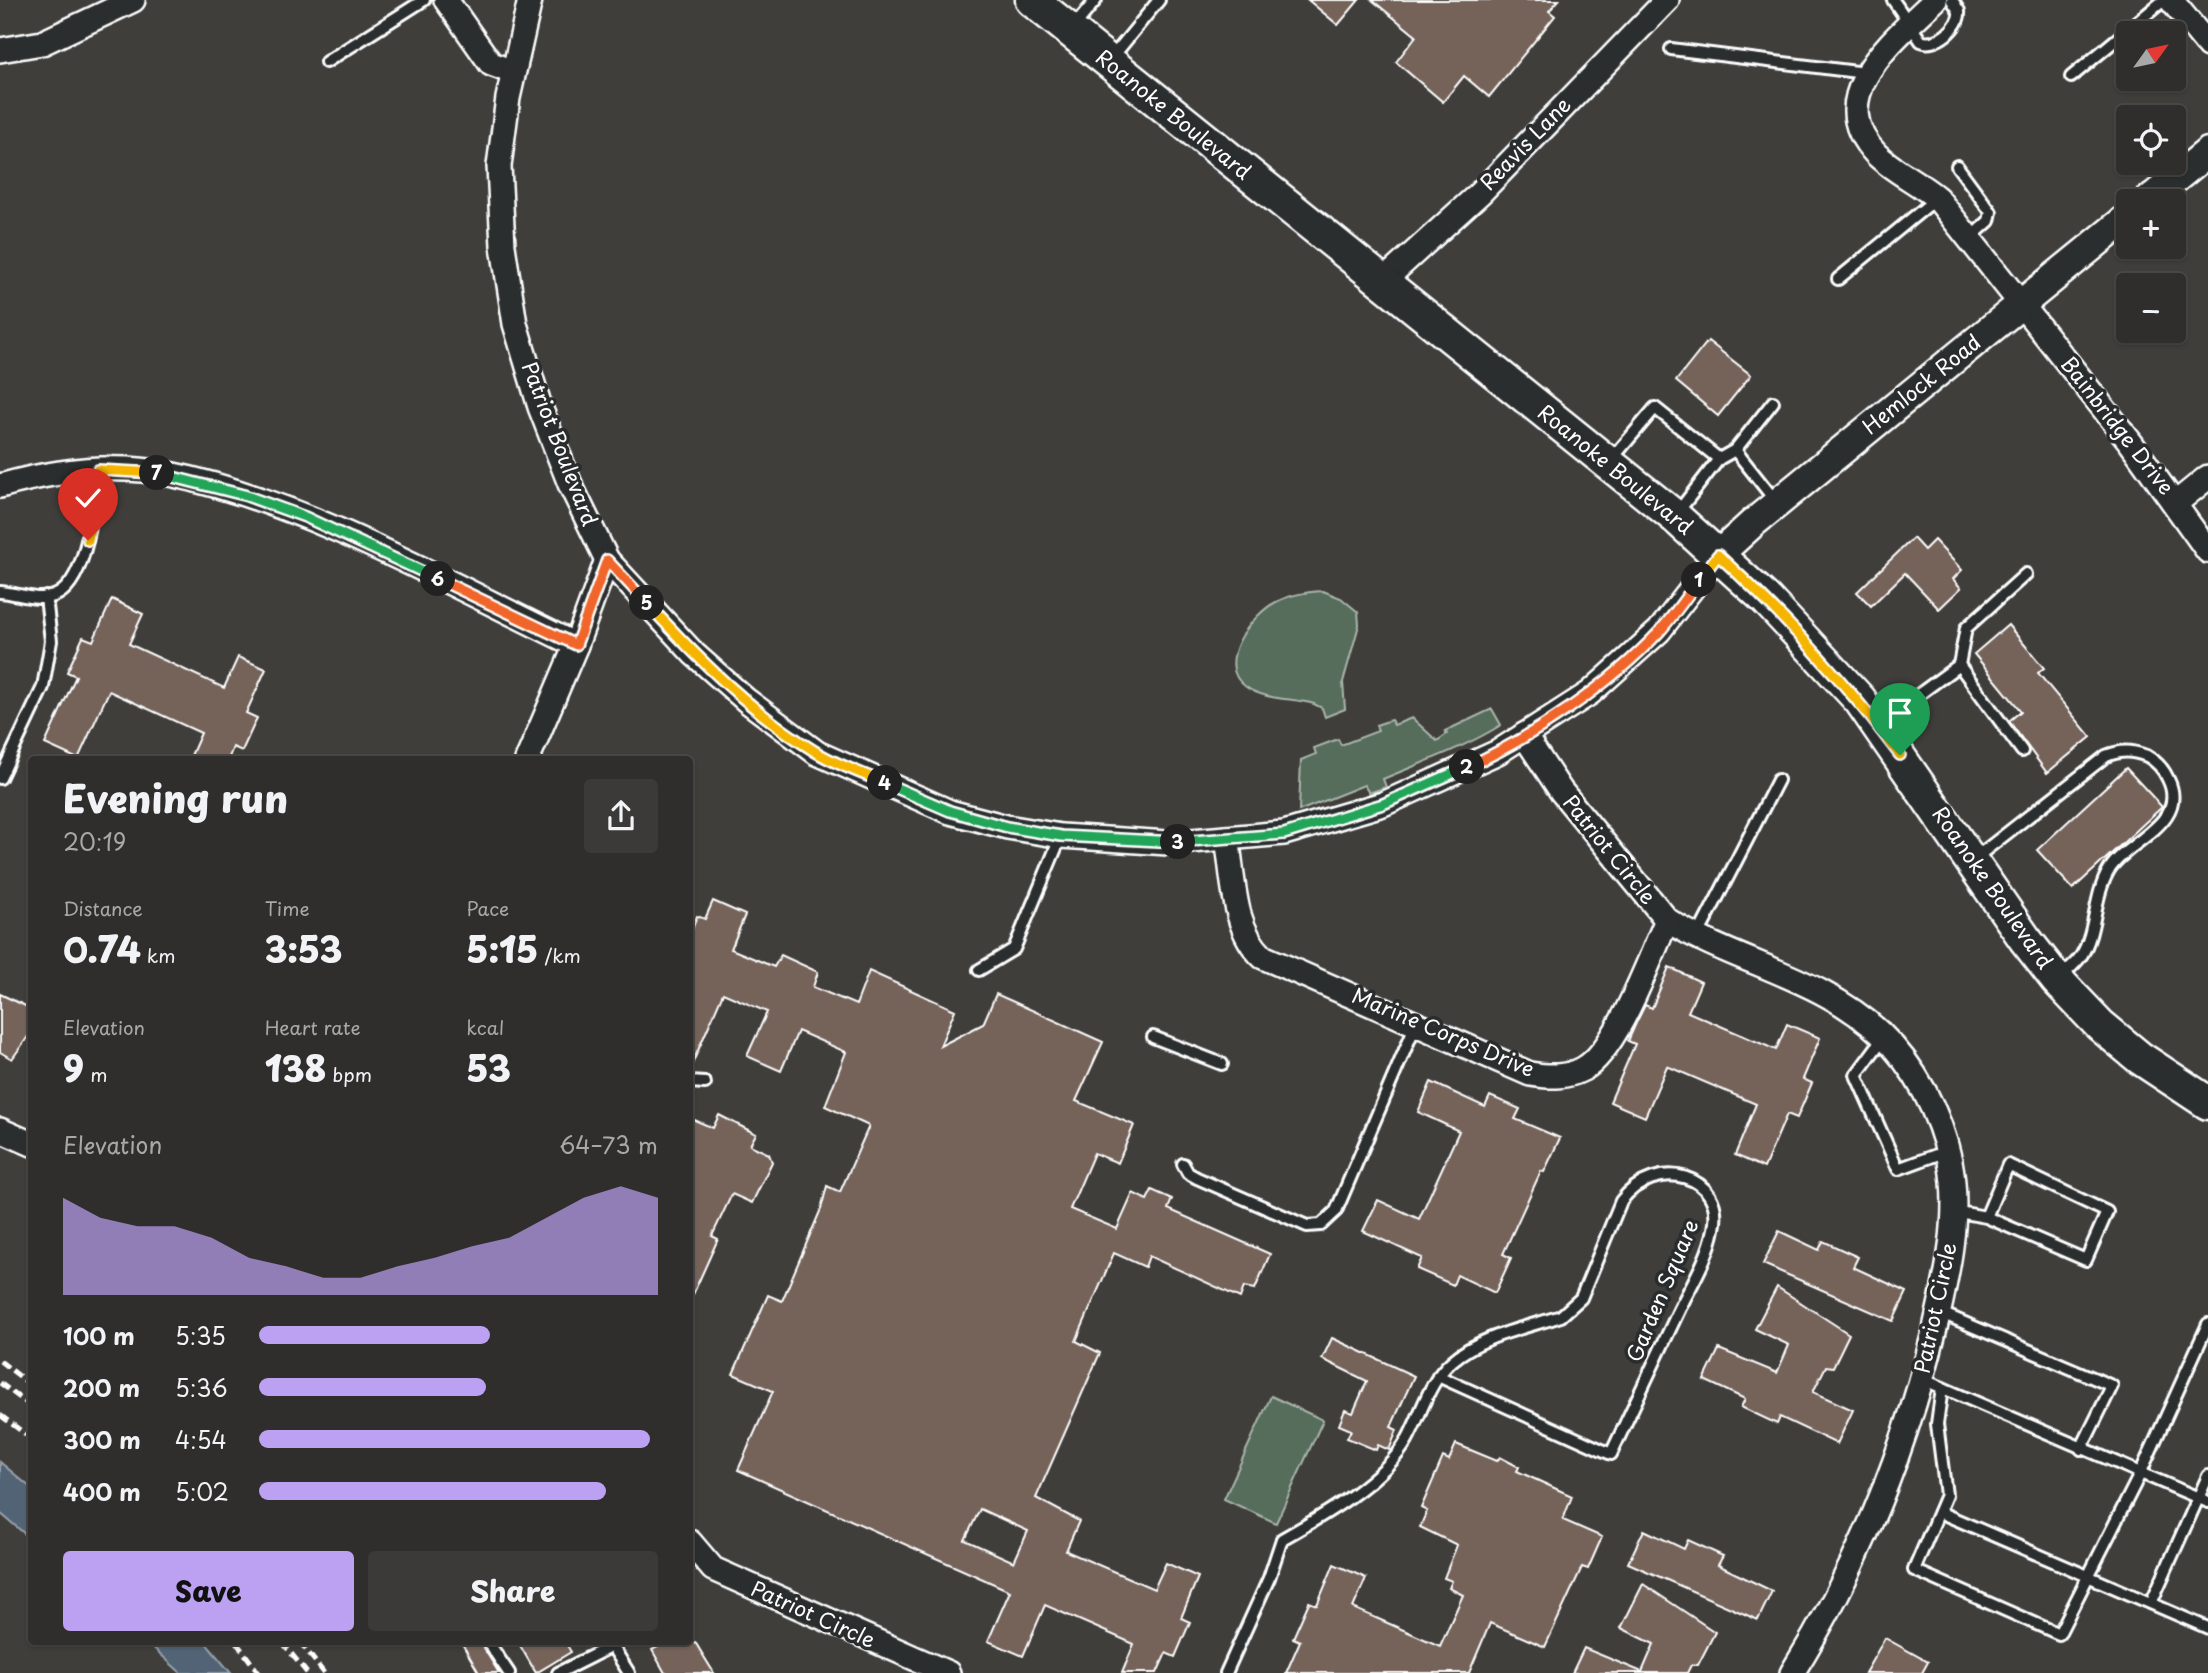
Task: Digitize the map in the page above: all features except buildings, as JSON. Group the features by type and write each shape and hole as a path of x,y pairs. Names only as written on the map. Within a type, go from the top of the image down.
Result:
{"main road":[{"name":"Roanoke Boulevard","path":"1032,0 1674,516 1718,555 1815,648 1878,725 2025,939 2057,980 2100,1025 2140,1058 2208,1103"}],"street":[{"path":"0,50 42,43 133,0"},
{"path":"446,0 491,64 513,72"},
{"name":"Patriot Boulevard","path":"530,0 513,72 499,166 502,246 515,324 555,446 607,560 694,654 746,700 817,753 950,811 1007,827 1061,836 1168,843 1284,834 1383,804 1498,752 1590,693 1659,631 1718,555"},
{"name":"Reavis Lane","path":"1381,283 1480,193 1667,0"},
{"path":"1865,73 1874,59 1935,0"},
{"path":"2171,0 2208,45"},
{"name":"Bainbridge Drive","path":"1865,73 1857,106 1865,138 1889,164 1914,179 1937,198 2022,303 2176,503 2208,551"},
{"path":"2163,189 2208,152"},
{"name":"Hemlock Road","path":"1718,555 1777,503 2116,227"},
{"path":"0,486 63,472 98,470 168,474 280,508 365,544 576,645"},
{"path":"2176,503 2208,477"},
{"path":"529,756 576,645 607,560"},
{"name":"Patriot Circle","path":"1524,735 1561,791 1667,920 1697,937 1828,994 1856,1012 1905,1060 1940,1125 1947,1151 1953,1211 1951,1246 1939,1312 1932,1384 1843,1585 1792,1673"},
{"name":"Marine Corps Drive","path":"1227,838 1243,931 1251,946 1269,960 1530,1074 1557,1076 1583,1069 1607,1047 1667,920"},
{"path":"0,1130 28,1142"},
{"name":"Patriot Circle","path":"693,1546 713,1569 948,1673"}],"lane":[{"path":"326,62 424,0"},
{"path":"1070,32 1096,0"},
{"path":"1109,62 1159,0"},
{"path":"1893,0 1921,41 1934,44 1960,17 1952,0"},
{"path":"2071,77 2164,0"},
{"path":"1671,49 1865,73"},
{"path":"1957,166 1991,212 1989,221 1969,238"},
{"path":"1838,279 1937,198"},
{"path":"1674,516 1720,459 1735,450 1773,402"},
{"path":"1608,464 1655,408 1720,459"},
{"path":"1735,450 1777,503"},
{"path":"0,592 46,597 55,596 67,587 88,540 98,470"},
{"path":"1878,725 1959,665 1966,628 2026,574"},
{"path":"0,778 43,687 51,641 46,597"},
{"path":"1959,665 2022,751"},
{"path":"1972,861 2106,756 2119,750 2133,751 2150,758 2162,769 2170,782 2172,798 2169,812 2160,825 2110,867 2096,902 2088,943 2080,958 2057,980"},
{"path":"1697,937 1778,780"},
{"path":"979,970 1014,949 1061,836"},
{"path":"1183,1164 1188,1173 1197,1178 1307,1226 1321,1225 1336,1211 1417,1023"},
{"path":"1153,1037 1222,1063"},
{"path":"1884,1037 1856,1075 1898,1169 1947,1151"},
{"path":"693,1082 705,1083"},
{"path":"1953,1211 1986,1217 2086,1260 2107,1212 2008,1165 1986,1217"},
{"name":"Garden Square","path":"1226,1673 1269,1578 1282,1539 1316,1520 1395,1458 1438,1376 1466,1350 1561,1317 1571,1310 1581,1298 1621,1200 1630,1188 1644,1179 1675,1174 1692,1180 1711,1200 1715,1215 1714,1230 1692,1284 1611,1454 1438,1376"},
{"path":"1939,1312 2112,1386 2081,1449"},
{"path":"1932,1384 1946,1495 1914,1570 2059,1634 2140,1474 2208,1324"},
{"path":"1932,1384 2208,1502"},
{"path":"2151,1603 2208,1476"},
{"path":"1939,1512 2208,1628"},
{"path":"490,1645 509,1673"},
{"path":"558,1673 612,1646 629,1673"}],"green space":[{"path":"1323,591 1341,598 1358,612 1359,625 1343,682 1345,709 1325,717 1322,708 1314,704 1270,697 1253,691 1237,677 1233,666 1240,640 1247,628 1266,608 1293,595"},
{"path":"1492,709 1501,725 1458,748 1383,779 1386,787 1369,793 1364,785 1299,811 1301,760 1316,754 1314,748 1338,739 1341,745 1378,731 1376,725 1391,720 1394,725 1412,718 1437,741 1447,734 1445,731"},
{"path":"1271,1396 1323,1420 1276,1523 1224,1499"}],"water":[{"path":"0,1462 28,1485 28,1536 0,1513"},
{"path":"150,1645 208,1645 231,1673 181,1673"}],"railway":[{"path":"0,1361 28,1383"},
{"path":"0,1383 28,1404"},
{"path":"0,1415 28,1436"},
{"path":"238,1645 259,1673"},
{"path":"284,1645 307,1673"},
{"path":"302,1645 324,1673"}],"route":[{"path":"88,540 98,470 168,474 244,495 305,517 576,645 607,560 694,654 746,700 817,753 950,811 1007,827 1061,836 1168,843 1284,834 1383,804 1498,752 1590,693 1659,631 1718,555 1768,600 1815,648 1860,700 1900,755"}]}
